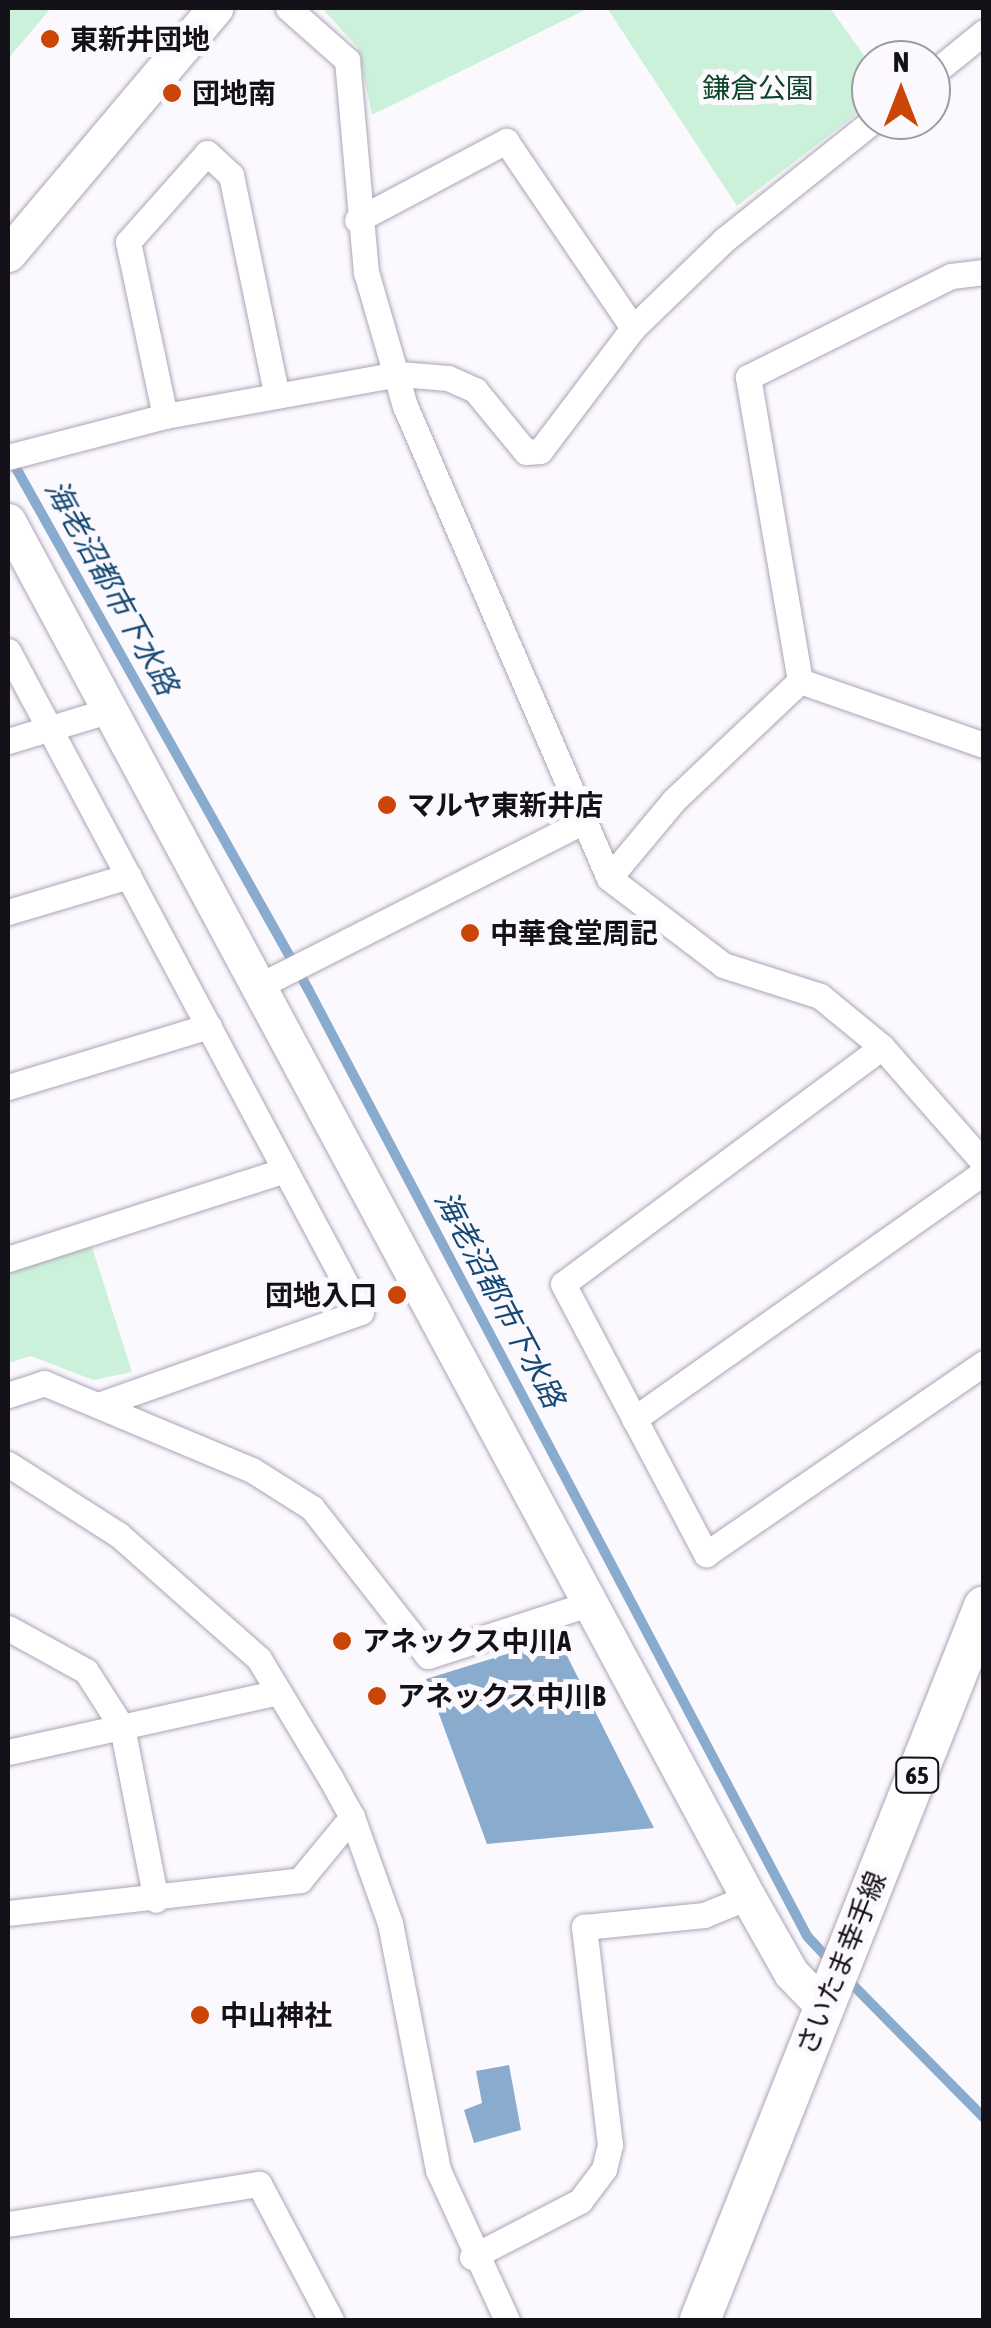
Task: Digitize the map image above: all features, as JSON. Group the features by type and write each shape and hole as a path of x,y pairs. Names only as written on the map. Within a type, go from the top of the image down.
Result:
{"main road":[{"name":"さいたま幸手線","path":"700,2320 984,1606"}],"street":[{"path":"8,254 215,8"},
{"path":"288,8 347,60 358,220 366,272 405,406 609,878 723,965 820,996 882,1047 984,1163"},
{"path":"951,58 984,32"},
{"path":"8,457 164,416 276,392 398,374 448,378 475,390 526,452 540,451 633,328 724,240 851,138"},
{"path":"358,220 506,142 633,328"},
{"path":"164,416 128,242 207,153 231,175 276,392"},
{"path":"800,682 748,377 951,276 984,272"},
{"path":"8,521 111,710 268,981 748,1897 791,1973 829,1994"},
{"path":"8,651 361,1312 99,1404"},
{"path":"800,682 984,746"},
{"path":"609,878 674,800 800,682"},
{"path":"8,741 111,710"},
{"path":"268,981 584,821"},
{"path":"8,912 129,876"},
{"path":"8,1087 209,1026"},
{"path":"882,1047 563,1284 706,1554 984,1363"},
{"path":"8,1258 285,1170"},
{"path":"634,1420 984,1172"},
{"path":"8,1395 44,1383 252,1470 312,1508 428,1656 591,1603"},
{"path":"8,1464 119,1535 258,1659 352,1817 390,1923 438,2170 472,2257 506,2320"},
{"path":"8,1628 86,1671 122,1727 156,1900"},
{"path":"8,1752 278,1692"},
{"path":"8,1913 156,1900 300,1880 352,1817"},
{"path":"472,2257 580,2201 604,2169 610,2145 584,1927 704,1915 748,1897"},
{"path":"8,2224 260,2184 331,2320"}],"green space":[{"path":"8,8 51,8 8,59"},
{"path":"322,8 589,8 372,115 358,48"},
{"name":"鎌倉公園","path":"607,8 830,8 853,40 851,118 737,206"},
{"path":"90,1241 132,1372 93,1380 31,1356 8,1363 8,1266"}],"water":[{"path":"558,1638 654,1828 487,1844 426,1679"},
{"path":"509,2065 521,2130 474,2143 464,2110 482,2103 476,2071"}],"waterway":[{"name":"海老沼都市下水路","path":"16,468 308,989 807,1936 832,1963"},
{"name":"海老沼都市下水路","path":"847,1979 984,2118"}],"place":[{"name":"東新井団地","path":"50,39"},
{"name":"団地南","path":"172,93"},
{"name":"マルヤ東新井店","path":"387,805"},
{"name":"中華食堂周記","path":"470,933"},
{"name":"団地入口","path":"397,1295"},
{"name":"アネックス中川A","path":"342,1641"},
{"name":"アネックス中川B","path":"377,1696"},
{"name":"中山神社","path":"200,2015"}]}
